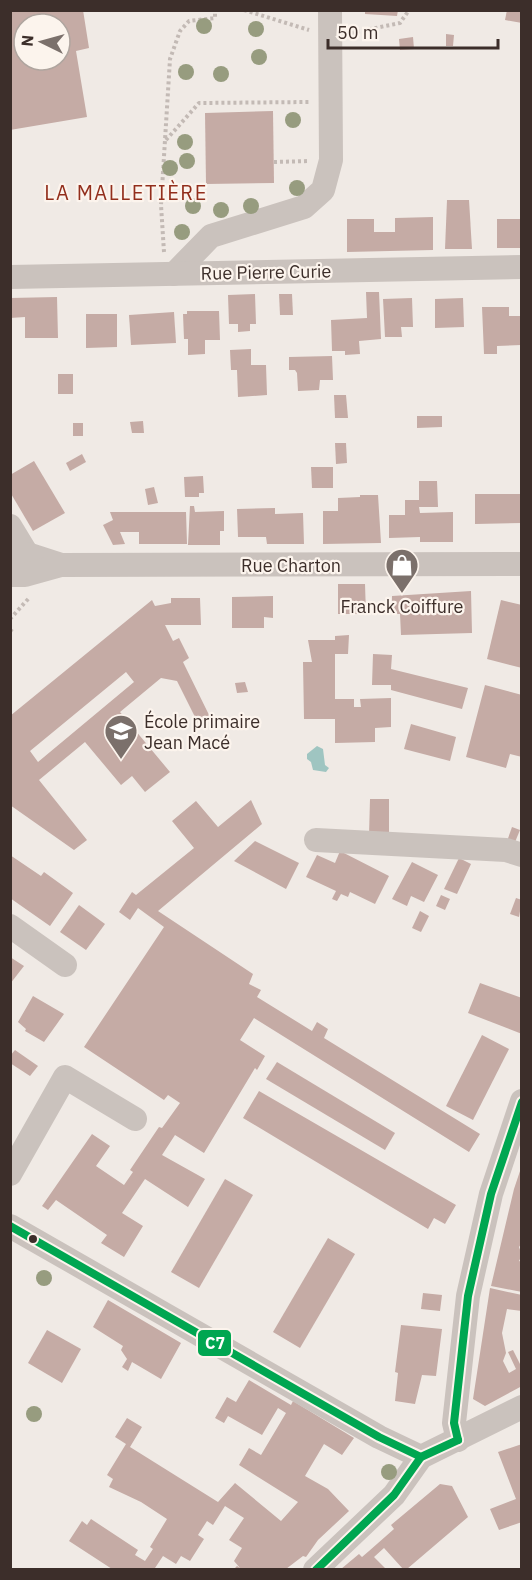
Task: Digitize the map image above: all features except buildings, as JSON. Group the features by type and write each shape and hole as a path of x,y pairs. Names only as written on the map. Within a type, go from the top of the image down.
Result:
{"street":[{"path":"174,274 211,236 304,207 323,190 331,160 330,10"},
{"name":"Rue Pierre Curie","path":"10,277 522,267"},
{"path":"10,526 19,554"},
{"name":"Rue Charton","path":"19,554 61,565 522,564"},
{"name":"Rue Charton","path":"10,575 25,575 61,565"},
{"path":"316,840 506,850 522,855"},
{"path":"10,926 65,965"},
{"path":"10,1174 65,1077 135,1119"},
{"path":"458,1440 454,1423 468,1296 491,1194 522,1101"},
{"path":"10,1226 379,1437 421,1457"},
{"path":"315,1569 394,1495 421,1457 522,1407"}],"path":[{"path":"174,274 164,255 161,205 170,59 180,31 189,21 215,18 215,10"},
{"path":"244,10 313,32"},
{"path":"344,34 399,23 409,10"},
{"path":"166,140 199,103 313,102"},
{"path":"274,162 313,161"}],"water":[{"path":"317,746 323,749 325,765 329,768 326,772 313,770 311,762 307,759 307,754"}],"transit line":[{"name":"C7","path":"458,1440 454,1423 468,1296 491,1194 522,1102"},
{"name":"C7","path":"10,1226 379,1437 421,1457"},
{"name":"C7","path":"316,1570 394,1495 421,1457 458,1440"}],"place":[{"name":"Franck Coiffure","path":"402,594"},
{"name":"École primaire Jean Macé","path":"121,760"}],"district":[{"name":"LA MALLETIÈRE","path":"126,192"}]}
